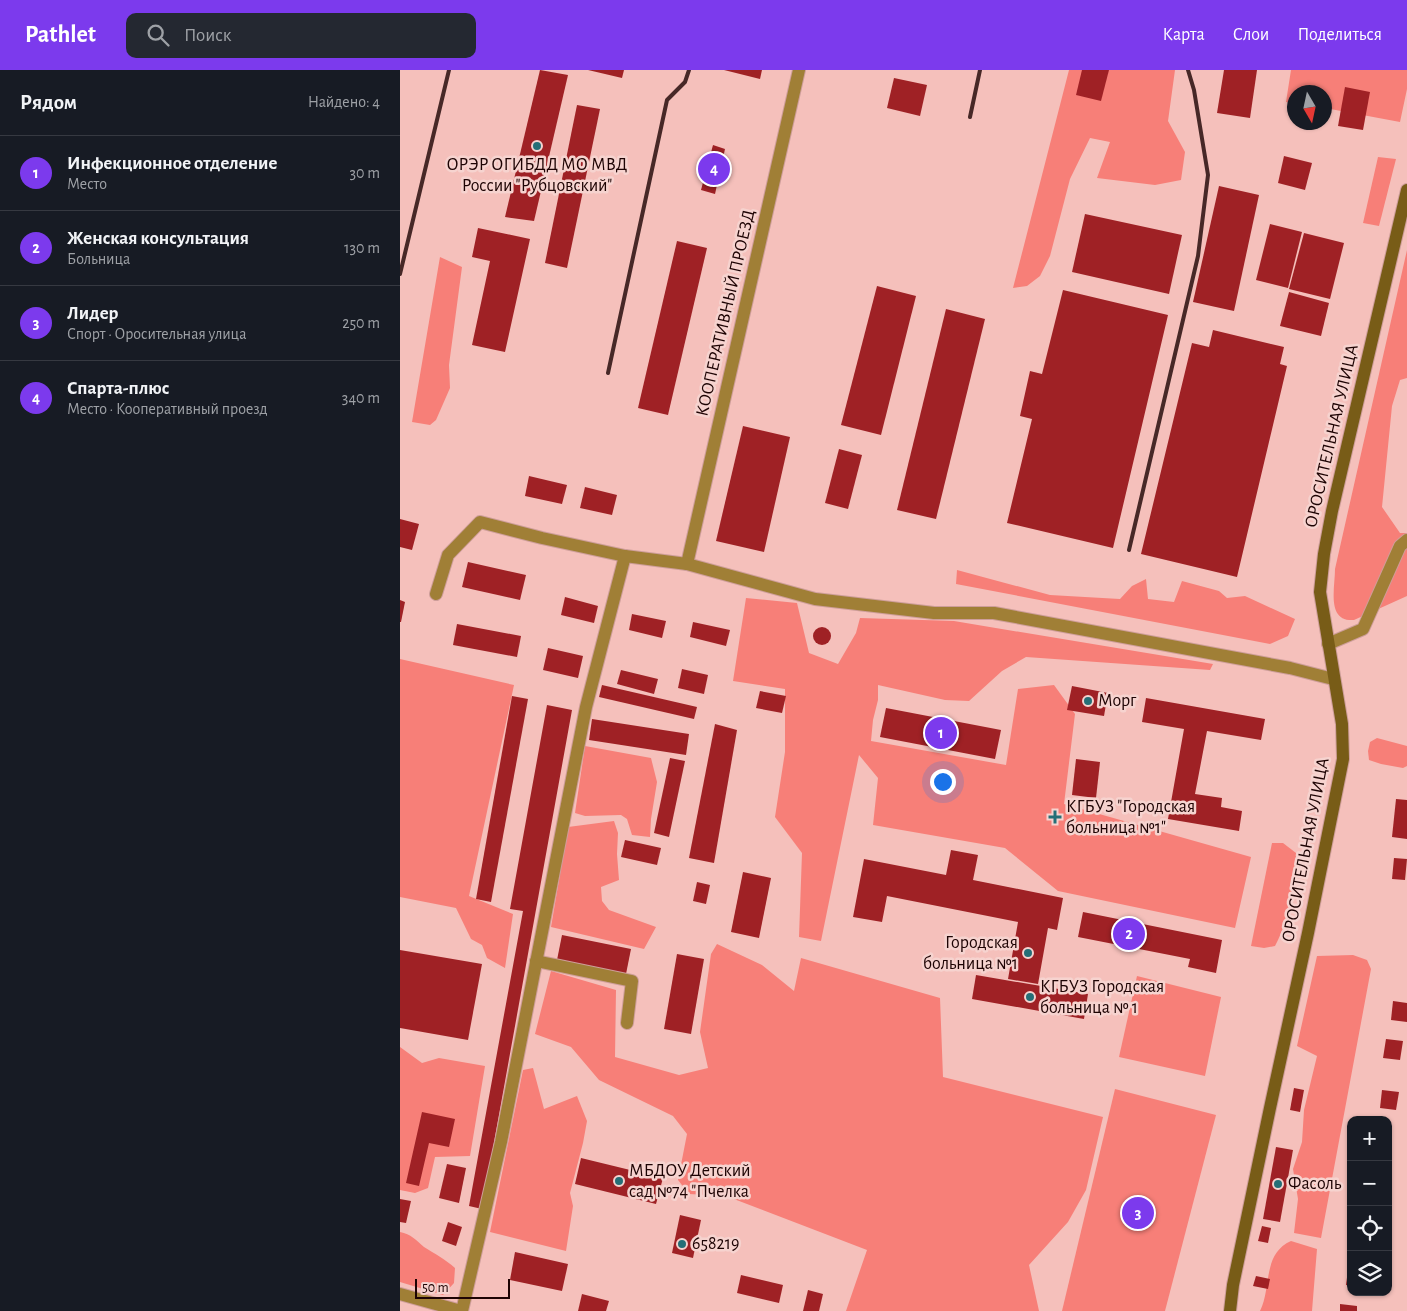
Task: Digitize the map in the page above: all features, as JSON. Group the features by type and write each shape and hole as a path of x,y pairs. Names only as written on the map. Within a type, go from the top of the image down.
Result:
{"main road":[{"name":"ОРОСИТЕЛЬНАЯ УЛИЦА","path":"1230,1311 1233,1285 1343,760 1342,724 1320,592 1324,554 1332,511 1407,190"}],"street":[{"name":"КООПЕРАТИВНЫЙ ПРОЕЗД","path":"687,564 799,70"},
{"path":"436,594 448,555 480,522 625,556 687,564 815,598 934,613 994,613 1290,668 1333,679"},
{"path":"1328,644 1363,629 1400,546 1407,540"},
{"path":"400,1294 462,1311 501,1142 586,707 625,556"},
{"path":"536,961 632,981 627,1023"}],"shaded area":[{"path":"1069,70 1175,70 1168,121 1185,152 1181,180 1155,185 1097,178 1110,142 1090,138 1070,179 1050,256 1040,276 1027,286 1013,288"},
{"path":"1291,70 1407,70 1407,89 1400,122 1332,109 1332,85 1289,85"},
{"path":"1378,157 1396,159 1379,226 1363,223"},
{"path":"1407,250 1407,378 1400,380 1392,406 1382,507 1400,533 1407,533 1407,596 1354,620 1345,619 1339,616 1334,602 1335,569"},
{"path":"440,257 462,267 449,365 450,388 436,420 430,425 412,422"},
{"path":"957,570 1050,595 1120,599 1132,586 1146,579 1148,599 1174,602 1182,581 1219,591 1227,598 1245,596 1295,619 1288,636 1270,644 956,584"},
{"path":"746,598 797,603 809,653 838,664 856,633 860,618 954,621 1213,664 1210,670 1026,657 1002,671 969,701 945,700 878,685 878,700 873,720 871,741 1006,765 1018,689 1054,685 1075,714 1064,804 1251,857 1235,928 1058,891 1005,848 873,825 878,778 859,755 821,941 799,937 802,853 775,817 785,752 785,689 733,681"},
{"path":"400,659 514,685 469,896 513,914 505,968 487,958 482,945 471,939 456,908 400,897"},
{"path":"1377,738 1407,746 1407,766 1403,768 1369,760 1370,742"},
{"path":"585,746 651,758 657,782 650,837 632,835 627,819 621,815 585,816 575,813"},
{"path":"614,821 618,833 619,880 601,887 602,901 609,910 656,927 644,949 551,927 568,827"},
{"path":"1272,843 1283,843 1296,853 1296,864 1291,901 1280,936 1275,946 1264,948 1251,946"},
{"path":"717,944 762,965 794,991 801,958 940,998 943,1077 1103,1117 1086,1190 1068,1222 1029,1265 1039,1311 846,1311 867,1250 726,1196 689,1194 678,1180 687,1134 673,1116 599,1080 571,1047 535,1034 551,971 616,990 615,1057 679,1075 708,1068 700,1032 711,954"},
{"path":"1353,955 1367,960 1371,969 1321,1238 1294,1233 1298,1199 1293,1169 1302,1142 1304,1110 1317,1056 1297,1046 1317,956"},
{"path":"1137,976 1221,997 1205,1076 1119,1057"},
{"path":"400,1047 422,1063 439,1058 485,1066 470,1156 435,1157 428,1188 415,1193 400,1190"},
{"path":"533,1068 544,1109 577,1096 587,1121 570,1193 573,1206 566,1251 490,1232 523,1070"},
{"path":"1115,1089 1216,1115 1165,1311 1062,1311"},
{"path":"400,1232 410,1236 455,1268 454,1283 443,1295 400,1282"},
{"path":"1291,1241 1317,1249 1312,1311 1260,1311 1264,1302 1272,1263 1282,1247"}],"building":[{"name":"ОРЭР ОГИБДД МО МВД России \"Рубцовский\"","path":"540,70 568,75 534,221 505,217"},
{"path":"588,70 624,70 622,78"},
{"path":"724,70 762,70 760,79"},
{"path":"1082,70 1109,70 1101,101 1076,95"},
{"path":"1224,70 1257,70 1250,118 1217,113"},
{"path":"894,78 927,85 920,116 887,108"},
{"path":"1345,87 1370,92 1363,130 1338,126"},
{"path":"577,105 600,109 567,268 545,263"},
{"path":"713,145 725,149 715,194 701,190"},
{"path":"1284,156 1312,163 1305,190 1278,183"},
{"path":"1219,186 1259,195 1234,311 1193,302"},
{"path":"1085,214 1182,235 1169,294 1072,272"},
{"path":"1270,224 1302,232 1288,288 1256,280"},
{"path":"478,228 530,239 505,352 472,345 490,261 472,257"},
{"path":"1304,233 1344,243 1330,299 1289,289"},
{"path":"677,241 707,248 668,415 638,408"},
{"path":"877,286 916,296 881,435 841,425"},
{"path":"1063,290 1168,315 1113,548 1007,523 1032,419 1020,416 1030,371 1042,374"},
{"path":"1289,292 1329,303 1321,336 1280,326"},
{"path":"946,309 985,319 936,519 897,510"},
{"path":"1213,330 1284,347 1280,364 1287,366 1237,577 1141,554 1192,343 1209,347"},
{"path":"743,426 790,437 764,552 716,541"},
{"path":"839,449 862,455 848,509 825,503"},
{"path":"529,476 567,485 562,504 525,496"},
{"path":"585,487 617,495 612,515 580,508"},
{"path":"400,519 419,524 412,550 400,547"},
{"path":"468,562 526,575 520,600 462,587"},
{"path":"565,597 598,606 594,623 561,615"},
{"path":"400,600 405,602 401,622 400,622"},
{"path":"632,614 666,621 662,638 629,630"},
{"path":"693,622 730,630 726,646 690,637"},
{"path":"457,624 521,636 517,657 453,645"},
{"path":"822,627 828,630 831,636 828,642 822,645 816,642 813,636 816,630"},
{"path":"548,648 583,656 578,678 543,670"},
{"path":"682,669 708,675 704,694 678,688"},
{"path":"621,670 658,679 654,694 617,684"},
{"path":"602,685 697,707 694,719 599,697"},
{"name":"Морг","path":"1072,686 1108,693 1104,716 1067,710"},
{"path":"760,691 786,696 782,713 756,708"},
{"path":"512,696 528,699 491,902 476,899"},
{"path":"1146,698 1265,719 1261,740 1207,731 1195,794 1222,798 1221,807 1242,811 1239,831 1168,819 1184,729 1142,722"},
{"path":"547,705 572,710 482,1209 469,1206 523,911 510,909"},
{"path":"886,708 1001,730 995,759 880,737"},
{"path":"592,719 689,734 686,755 589,740"},
{"path":"715,724 737,730 714,863 689,858"},
{"path":"670,758 685,761 669,837 654,833"},
{"path":"1076,759 1100,762 1096,798 1072,795"},
{"path":"1396,799 1407,800 1407,839 1392,837"},
{"path":"625,840 661,848 657,865 621,857"},
{"path":"951,850 978,855 973,880 1063,898 1057,930 1048,928 1038,984 1008,979 1018,922 887,896 882,922 853,917 864,859 946,875"},
{"path":"1394,858 1407,859 1405,880 1392,879"},
{"path":"743,872 771,878 759,938 731,932"},
{"path":"697,882 710,885 706,904 693,901"},
{"path":"1083,912 1222,940 1216,973 1188,967 1190,959 1078,937"},
{"path":"562,935 631,949 626,974 557,960"},
{"path":"400,950 482,964 468,1040 400,1028"},
{"path":"677,954 704,959 691,1034 664,1029"},
{"name":"КГБУЗ Городская больница № 1","path":"976,975 1088,994 1084,1019 972,999"},
{"path":"1393,1001 1407,1003 1407,1022 1391,1020"},
{"path":"1386,1039 1403,1041 1400,1060 1383,1058"},
{"path":"1294,1088 1304,1090 1300,1112 1290,1110"},
{"path":"1382,1090 1399,1092 1396,1110 1380,1108"},
{"path":"422,1112 455,1119 449,1147 429,1143 419,1186 406,1183"},
{"name":"Фасоль","path":"1276,1147 1293,1150 1280,1222 1263,1219"},
{"name":"МБДОУ Детский сад №74 \"Пчелка","path":"581,1158 663,1178 656,1204 575,1184"},
{"path":"447,1164 466,1168 459,1203 439,1198"},
{"path":"400,1199 411,1201 406,1223 400,1222"},
{"path":"680,1215 701,1220 693,1258 672,1253"},
{"path":"448,1222 462,1227 456,1246 442,1241"},
{"path":"1262,1226 1271,1228 1268,1243 1258,1241"},
{"path":"515,1252 568,1264 562,1291 510,1280"},
{"path":"741,1275 783,1285 779,1303 737,1293"},
{"path":"1256,1276 1270,1279 1268,1289 1253,1286"},
{"path":"808,1290 823,1294 819,1311 803,1311"},
{"path":"582,1294 609,1301 606,1311 578,1311"},
{"path":"1340,1304 1357,1306 1357,1311 1340,1311"}],"railway":[{"path":"400,274 449,70"},
{"path":"608,373 667,100 685,82 689,70"},
{"path":"970,117 980,70"},
{"path":"1129,550 1198,256 1208,175 1194,90 1188,70"}],"place":[{"name":"ОРЭР ОГИБДД МО МВД России \"Рубцовский\"","path":"537,146"},
{"name":"Спарта-плюс","path":"714,169"},
{"name":"Морг","path":"1088,701"},
{"name":"Инфекционное отделение","path":"941,733"},
{"name":"КГБУЗ \"Городская больница №1\"","path":"1055,817"},
{"name":"Женская консультация","path":"1129,934"},
{"name":"Городская больница №1","path":"1028,953"},
{"name":"КГБУЗ Городская больница № 1","path":"1030,997"},
{"name":"МБДОУ Детский сад №74 \"Пчелка","path":"619,1181"},
{"name":"Фасоль","path":"1278,1184"},
{"name":"Лидер","path":"1138,1213"},
{"name":"658219","path":"682,1244"}]}
